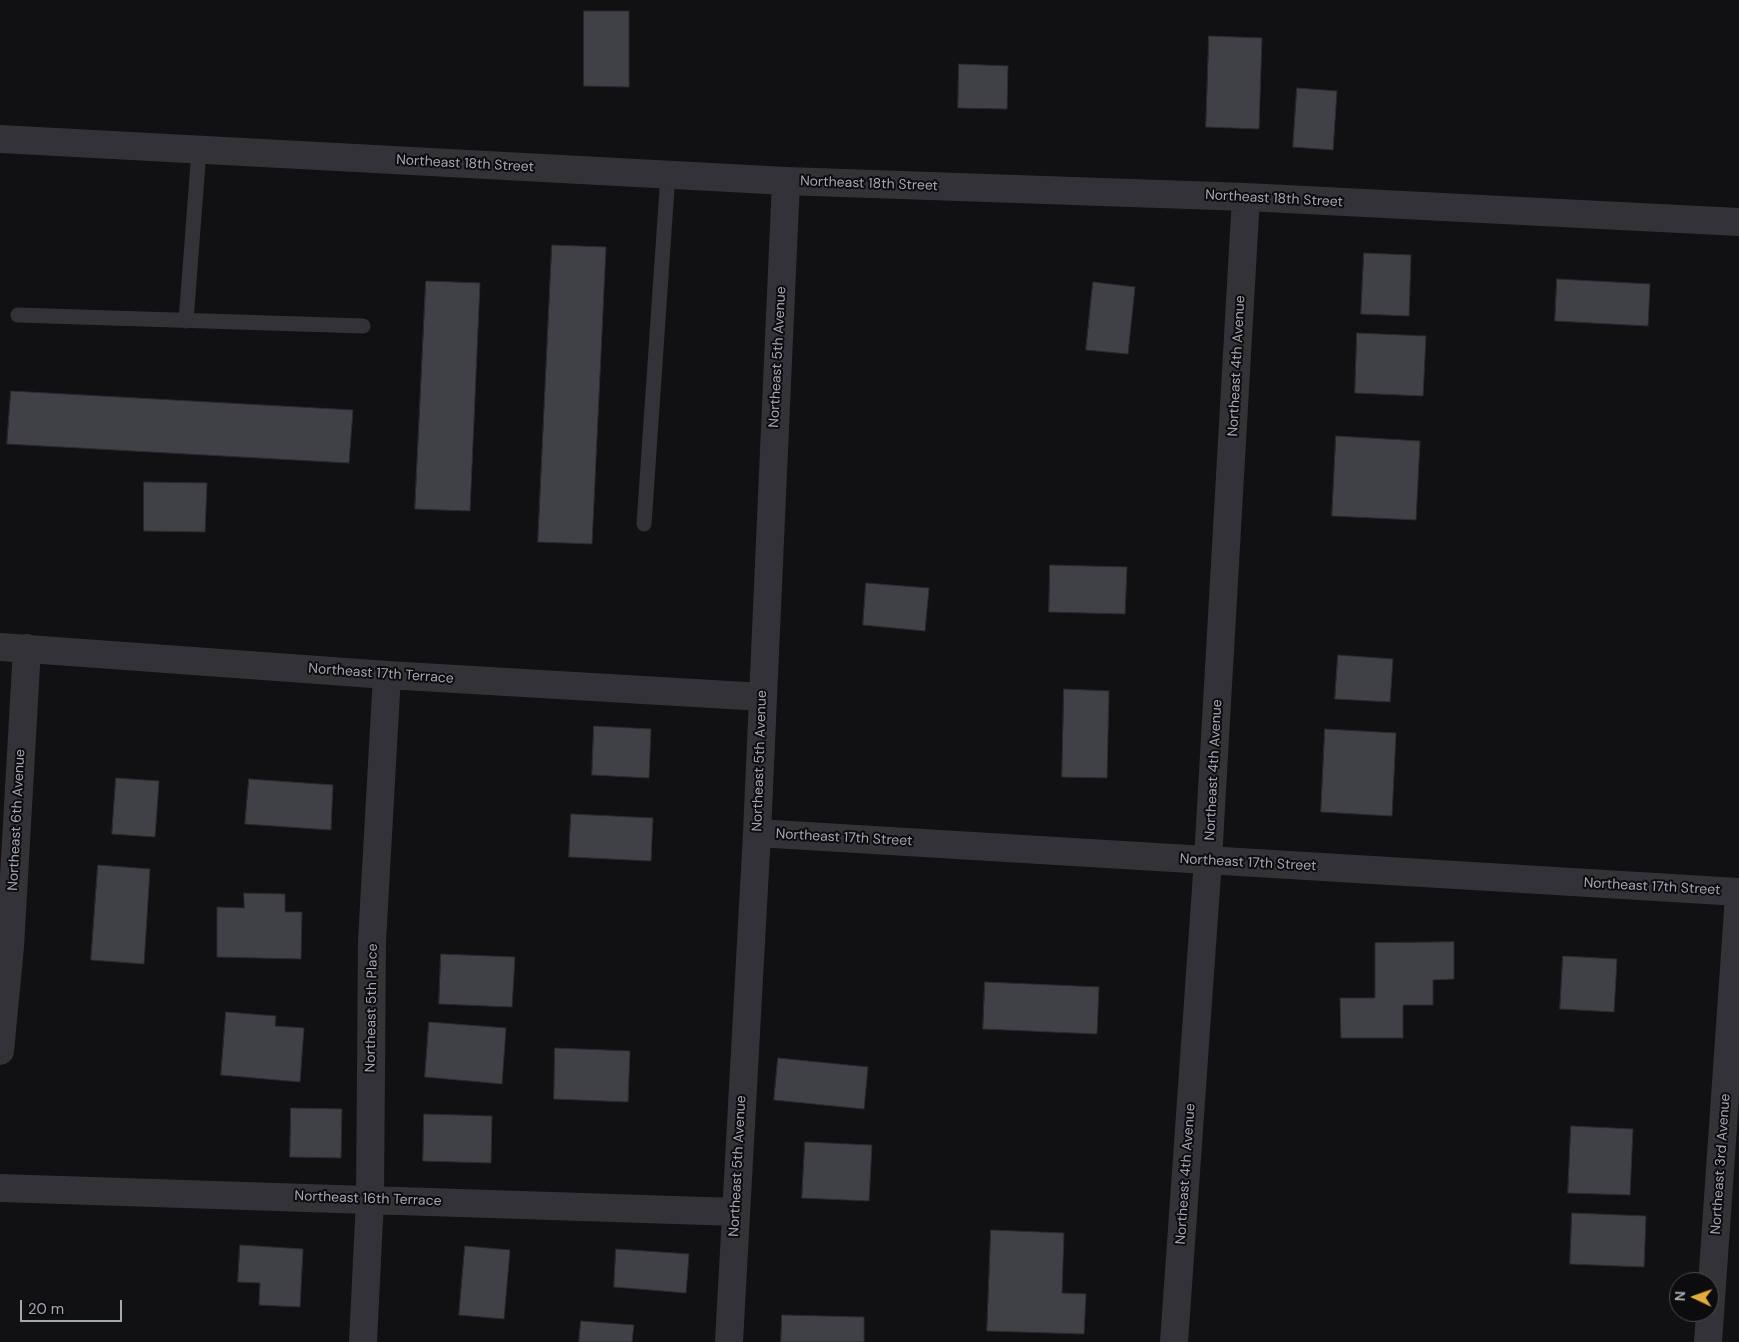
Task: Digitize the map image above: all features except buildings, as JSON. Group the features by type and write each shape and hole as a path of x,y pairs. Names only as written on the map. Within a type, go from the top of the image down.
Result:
{"street":[{"name":"Northeast 18th Street","path":"0,139 786,181 1246,197 1739,222"},
{"name":"Northeast 5th Avenue","path":"729,1342 757,833 786,181"},
{"name":"Northeast 4th Avenue","path":"1174,1342 1208,860 1246,197"},
{"name":"Northeast 17th Terrace","path":"0,647 387,675 763,697"},
{"name":"Northeast 6th Avenue","path":"0,1051 10,947 27,648"},
{"name":"Northeast 5th Place","path":"363,1342 370,1199 372,941 387,675"},
{"name":"Northeast 17th Street","path":"757,833 1739,892"},
{"name":"Northeast 3rd Avenue","path":"1708,1342 1739,896"},
{"name":"Northeast 16th Terrace","path":"0,1188 736,1212"}],"lane":[{"path":"186,321 199,150"},
{"path":"644,524 668,174"},
{"path":"18,315 363,326"}]}
